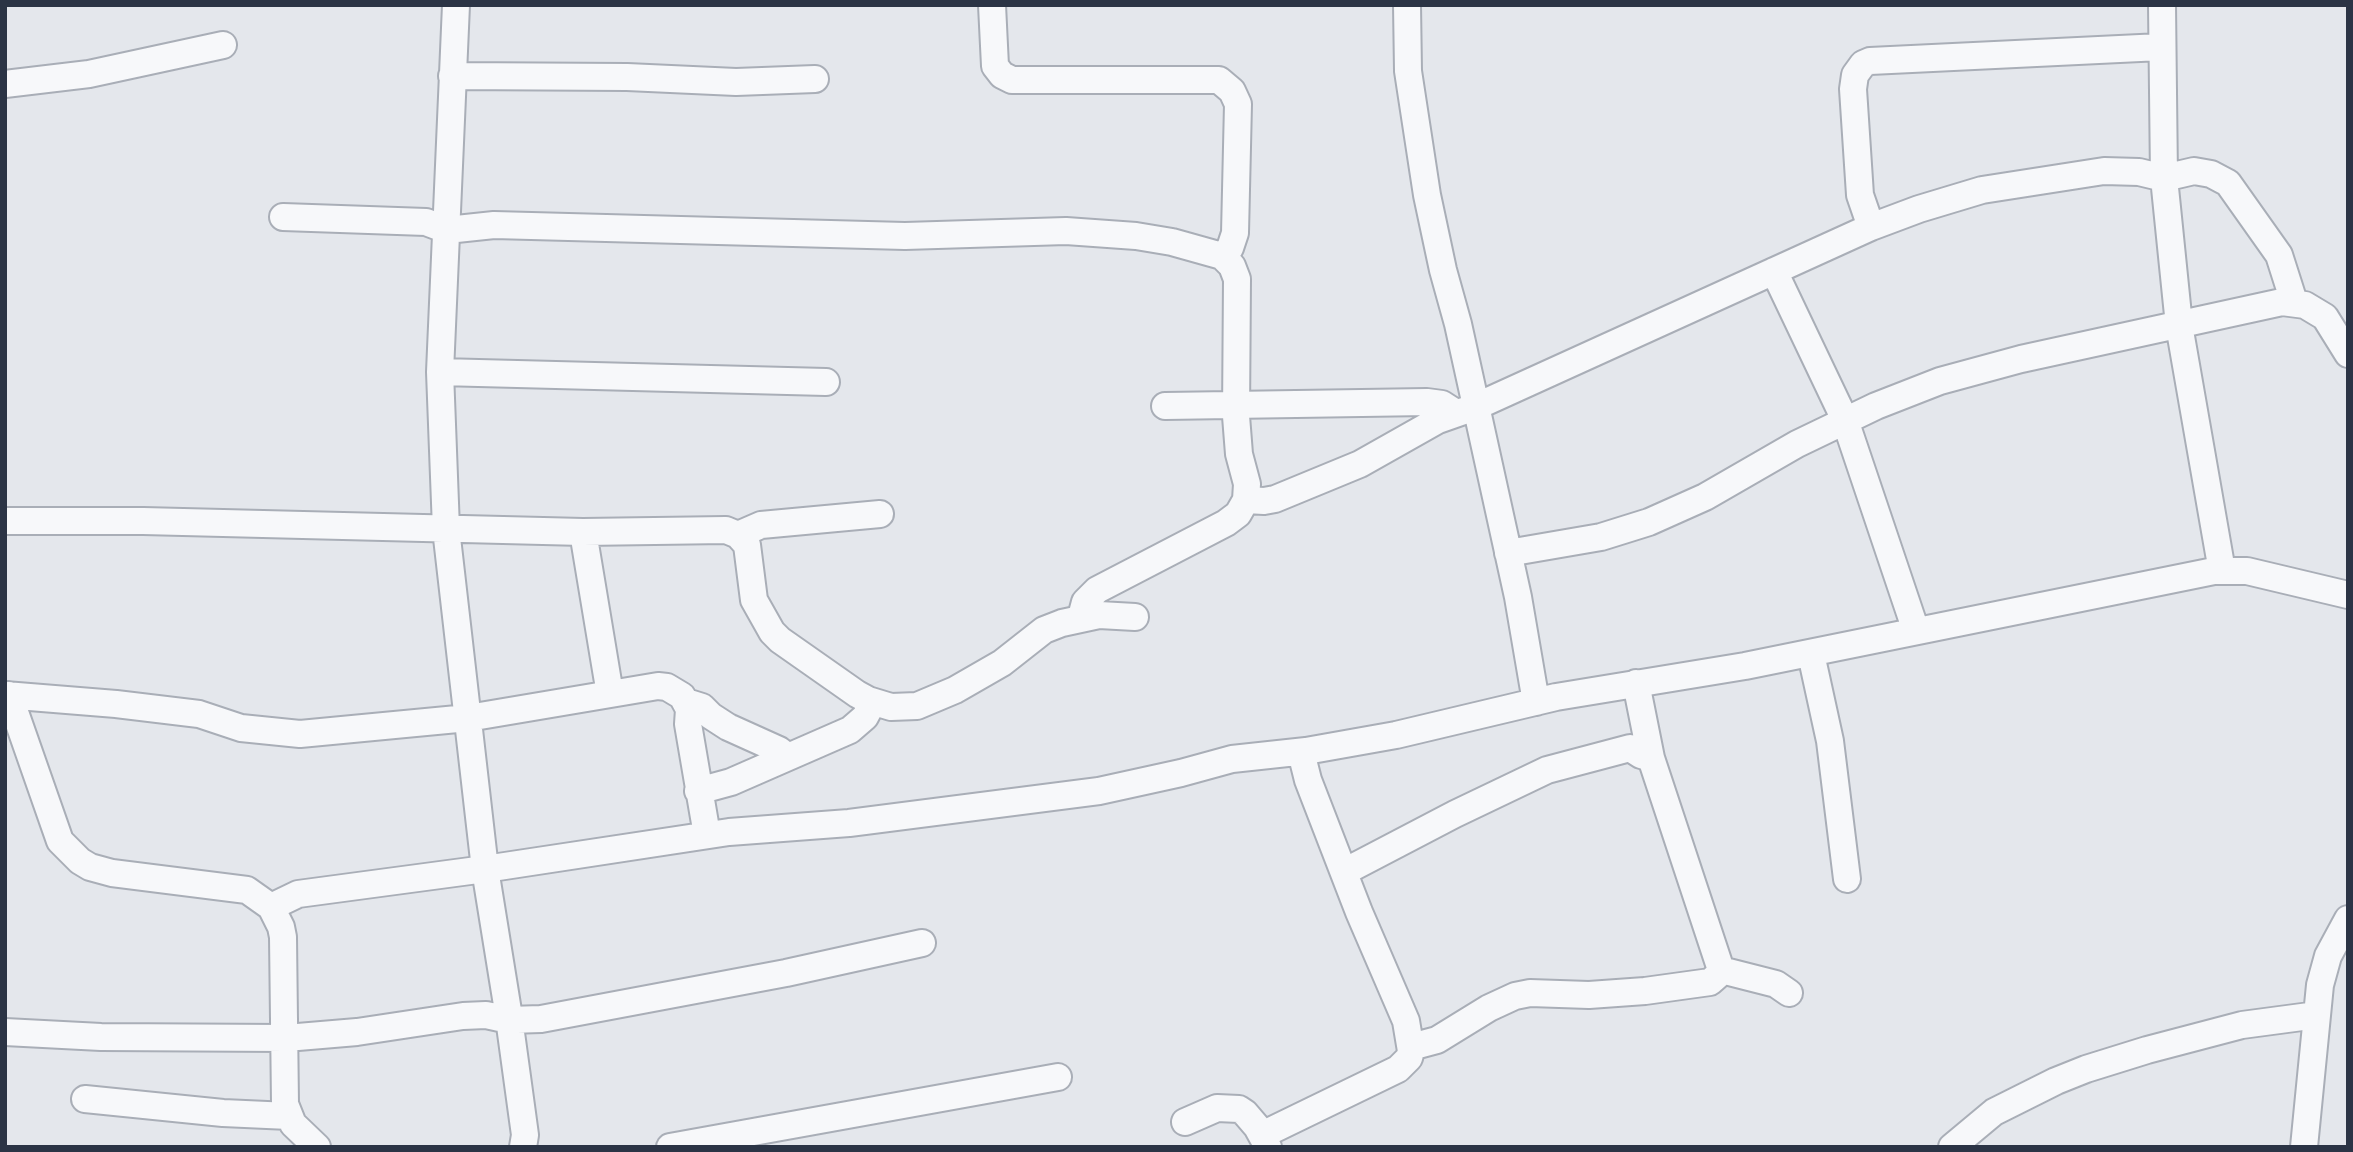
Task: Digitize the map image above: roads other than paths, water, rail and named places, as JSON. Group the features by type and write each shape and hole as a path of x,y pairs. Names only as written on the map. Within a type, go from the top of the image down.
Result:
{"street":[{"path":"456,5 440,372 446,528 485,869 509,1020 524,1135 523,1147"},
{"path":"992,5 993,59 1002,75 1012,80 1219,80 1232,91 1238,104 1235,233 1230,248 1222,256"},
{"path":"1407,5 1408,71 1416,133 1434,232 1458,324 1466,410 1508,553 1536,702"},
{"path":"2162,5 2164,178 2179,325 2222,571"},
{"path":"5,84 89,75 223,45"},
{"path":"1871,227 1860,195 1853,89 1855,75 1863,64 1870,61 2161,47"},
{"path":"452,76 614,77 736,82 815,79"},
{"path":"1246,500 1275,499 1360,464 1421,429 1871,227 1982,190 2104,171 2139,172 2164,178 2185,172 2202,172 2228,183 2279,255 2294,302"},
{"path":"283,217 426,222 447,230 508,225 905,236 1066,230 1136,236 1172,242 1222,256 1232,266 1237,279 1237,440 1247,484 1246,500 1238,513 1226,523 1097,590 1085,602 1081,617"},
{"path":"1774,271 1845,420 1916,631"},
{"path":"1508,553 1601,537 1649,522 1705,497 1797,444 1845,420 1908,393 1980,369 2283,302 2305,305 2325,317 2348,354"},
{"path":"440,372 826,382"},
{"path":"1165,406 1427,401 1466,410"},
{"path":"738,535 761,525 880,514"},
{"path":"5,522 143,521 583,533 726,530 738,535 747,545 754,600 772,632 857,694 891,707 930,702 980,677 1044,630 1081,617 1135,617"},
{"path":"583,533 610,694"},
{"path":"271,907 298,894 708,835 849,822 1061,797 1154,779 1232,759 1301,752 1418,731 1596,689 1811,654 2222,571 2247,571 2348,595"},
{"path":"1811,654 1830,741 1847,879"},
{"path":"1636,683 1641,753 1721,970"},
{"path":"317,1147 299,1132 289,1116 285,1092 287,1081 283,937 271,907 247,890 112,873 90,867 80,861 60,841 7,695 199,714 242,728 281,734 318,733 468,718 658,686 675,690 686,702 702,707 728,727 779,750 788,757"},
{"path":"686,702 698,791 708,835"},
{"path":"698,791 731,782 850,730 864,717 873,702"},
{"path":"1185,1122 1217,1108 1231,1107 1245,1113 1265,1141 1398,1069 1409,1058 1411,1047 1406,1021 1374,951 1308,780 1301,752"},
{"path":"1344,872 1526,779 1569,763 1641,753"},
{"path":"2304,1147 2320,985 2328,956 2348,919"},
{"path":"5,1032 101,1037 286,1038 357,1032 486,1014 509,1020 541,1019 786,973 922,943"},
{"path":"1721,970 1776,984 1789,993"},
{"path":"1411,1047 1437,1040 1489,1008 1515,996 1530,993 1589,995 1645,991 1710,982 1721,970"},
{"path":"1952,1147 1994,1112 2086,1069 2231,1027 2317,1015"},
{"path":"670,1147 1058,1077"},
{"path":"85,1099 223,1113 289,1116"}]}
